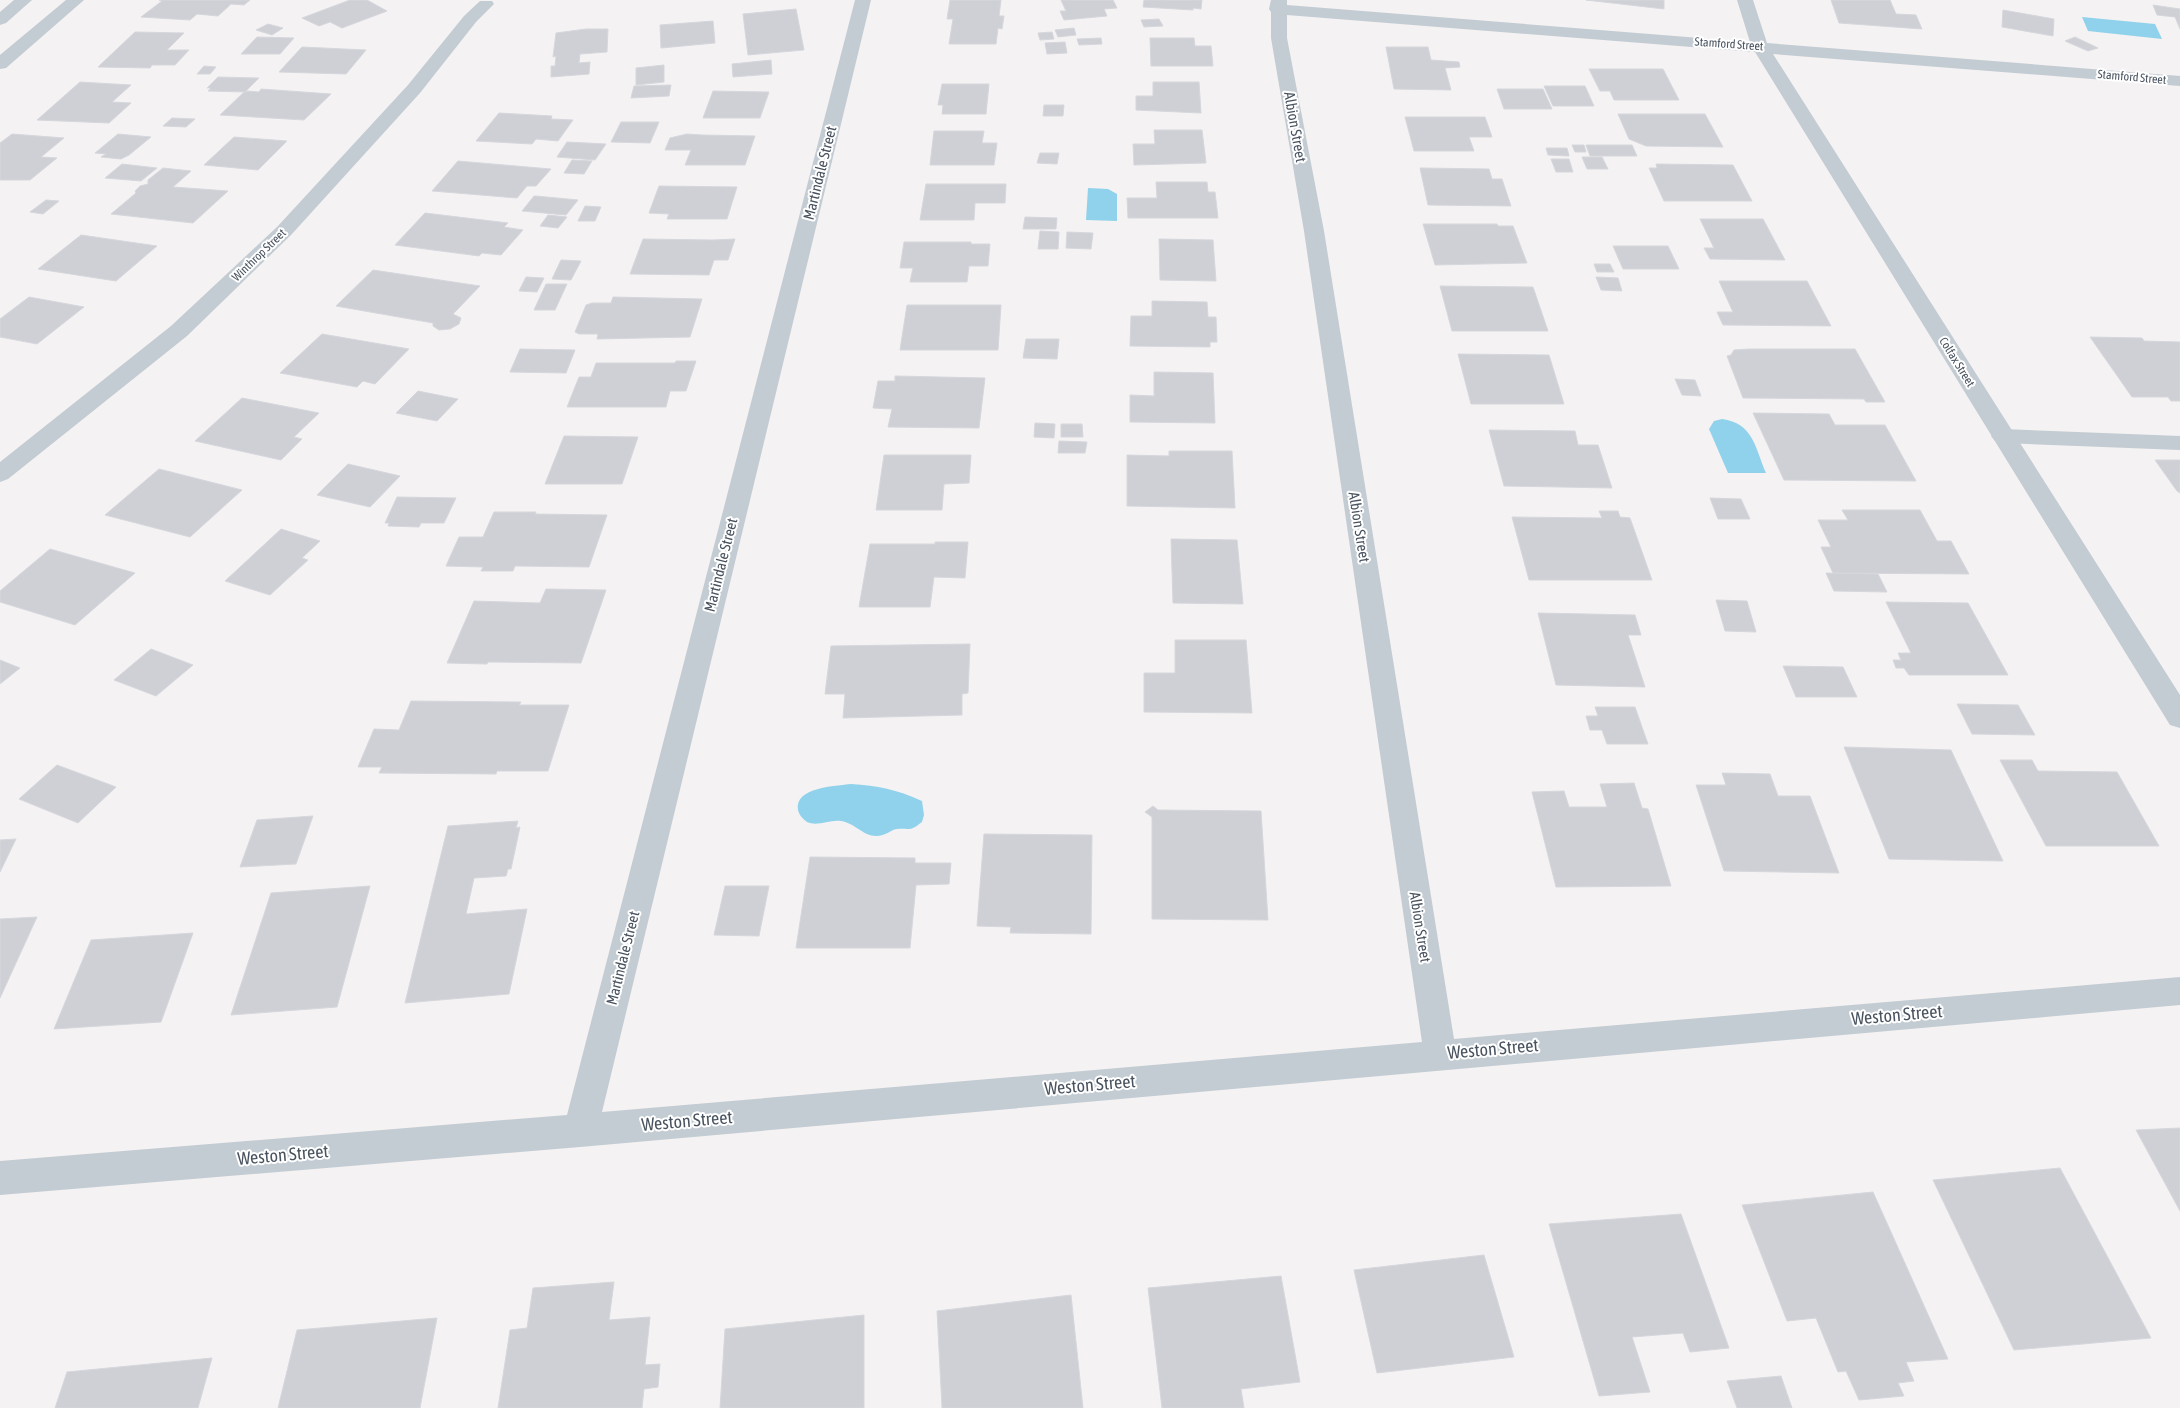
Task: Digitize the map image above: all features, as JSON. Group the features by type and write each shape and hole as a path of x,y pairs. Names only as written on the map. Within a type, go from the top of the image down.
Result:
{"street":[{"path":"0,20 24,0"},
{"path":"0,64 76,0"},
{"name":"Martindale Street","path":"580,1131 863,0"},
{"name":"Colfax Street","path":"1745,0 1749,18 1760,46 2180,718"},
{"name":"Winthrop Street","path":"0,474 179,331 284,231 414,89 470,19 489,2"},
{"name":"Stamford Street","path":"1278,4 2180,81"},
{"name":"Albion Street","path":"1278,4 1279,38 1314,231 1440,1054"},
{"path":"2003,436 2180,443"},
{"name":"Weston Street","path":"0,1178 580,1131 1440,1054 2180,991"}],"water":[{"path":"2082,17 2155,24 2162,39 2088,31"},
{"path":"1088,188 1108,189 1117,194 1117,221 1086,220"},
{"path":"1722,419 1732,421 1747,431 1752,438 1766,473 1728,473 1709,429 1714,421"},
{"path":"851,784 887,789 922,801 924,815 922,822 912,828 897,829 876,836 867,834 846,822 811,823 807,822 800,815 798,810 799,802 809,792 827,787"}],"building":[{"path":"159,0 250,0 244,5 231,4 218,16 197,14 190,20 141,17 162,1"},
{"path":"350,0 367,0 387,11 342,28 330,22 319,26 302,18"},
{"path":"950,0 1001,0 999,16 1004,16 1002,29 998,28 996,44 949,44 953,19 947,19"},
{"path":"1061,0 1113,0 1117,8 1104,9 1107,16 1064,20 1060,11 1066,11"},
{"path":"1144,0 1202,0 1201,9 1193,8 1193,10 1143,7"},
{"path":"1586,0 1664,0 1664,9"},
{"path":"1831,0 1890,0 1896,14 1916,15 1922,29 1839,23"},
{"path":"2153,5 2180,9 2180,29 2175,17 2157,15"},
{"path":"796,9 804,50 748,55 743,14"},
{"path":"2003,10 2054,19 2053,36 2002,27"},
{"path":"1159,19 1163,26 1144,27 1141,20"},
{"path":"713,21 715,43 661,48 660,25"},
{"path":"268,24 283,28 272,35 256,30"},
{"path":"1074,28 1076,35 1058,37 1055,30"},
{"path":"586,29 608,29 607,52 580,54 579,63 590,62 589,74 551,77 551,66 555,66 556,56 553,57 556,33"},
{"path":"135,32 184,33 167,50 189,50 175,65 152,65 150,68 98,67"},
{"path":"1052,32 1054,39 1040,40 1038,33"},
{"path":"257,37 294,38 280,54 241,54"},
{"path":"2075,37 2098,48 2088,51 2065,41"},
{"path":"1101,38 1102,44 1079,45 1077,39"},
{"path":"1150,38 1194,38 1195,46 1211,46 1213,66 1151,66"},
{"path":"1065,42 1067,53 1047,54 1045,43"},
{"path":"302,47 366,50 346,74 279,72"},
{"path":"1386,47 1428,47 1431,60 1459,62 1460,67 1445,68 1451,90 1394,89"},
{"path":"771,60 772,74 733,77 732,64"},
{"path":"664,65 664,82 636,85 636,68"},
{"path":"204,66 216,67 210,74 197,74"},
{"path":"1589,69 1663,69 1679,100 1614,100 1610,91 1600,91"},
{"path":"218,77 259,78 245,92 208,91 211,88 207,88"},
{"path":"80,82 131,85 112,102 131,103 109,123 37,120"},
{"path":"1153,82 1199,82 1201,113 1136,110 1136,96 1153,96"},
{"path":"942,84 989,84 986,114 942,114 943,105 938,105"},
{"path":"671,85 669,96 631,98 634,86"},
{"path":"1544,86 1585,86 1594,106 1553,106"},
{"path":"261,89 331,94 304,120 220,115 243,93 248,91 259,92"},
{"path":"1497,89 1543,89 1552,109 1504,109"},
{"path":"713,91 769,92 760,118 703,118"},
{"path":"1044,105 1064,105 1063,116 1043,116"},
{"path":"499,113 552,116 551,119 573,120 558,141 536,139 532,144 476,141"},
{"path":"1618,114 1705,114 1723,147 1646,146 1629,139"},
{"path":"1405,117 1485,117 1492,137 1469,137 1474,151 1414,151"},
{"path":"172,118 195,119 186,127 163,126"},
{"path":"621,122 659,122 650,143 611,142"},
{"path":"1154,130 1202,130 1206,163 1134,165 1133,144 1155,144"},
{"path":"934,131 984,131 982,143 997,143 994,165 930,165"},
{"path":"12,134 64,138 41,157 57,158 30,180 0,180 0,143"},
{"path":"118,134 151,137 129,155 121,159 101,157 106,154 95,153"},
{"path":"687,134 755,136 745,165 685,165 691,150 665,150 670,138"},
{"path":"234,137 287,141 258,170 204,165"},
{"path":"567,142 606,144 595,160 557,157"},
{"path":"1572,145 1584,145 1586,152 1575,152"},
{"path":"1586,145 1632,145 1637,156 1590,156"},
{"path":"1546,148 1567,148 1569,156 1548,155"},
{"path":"1040,153 1059,153 1057,164 1037,163"},
{"path":"1582,157 1602,157 1608,169 1587,169"},
{"path":"1551,159 1569,159 1573,172 1556,172"},
{"path":"572,160 592,161 584,174 564,173"},
{"path":"458,161 551,169 536,186 527,186 517,198 432,191"},
{"path":"122,164 157,168 141,181 105,178"},
{"path":"1656,164 1733,165 1752,201 1664,201 1649,168 1657,168"},
{"path":"163,168 191,171 173,187 228,191 193,223 111,214 136,193 135,191 140,186 148,184 148,180"},
{"path":"1420,168 1489,169 1492,179 1502,179 1511,206 1428,205"},
{"path":"1156,182 1207,182 1208,192 1215,192 1218,218 1128,218 1127,198 1157,198"},
{"path":"926,184 1006,184 1005,203 975,203 974,220 920,220"},
{"path":"659,186 737,187 727,219 667,219 669,214 649,213"},
{"path":"534,196 578,200 566,215 522,211"},
{"path":"46,200 59,201 43,214 30,212"},
{"path":"585,206 601,207 595,221 578,221"},
{"path":"425,213 508,223 504,227 523,230 501,255 482,253 479,256 395,245"},
{"path":"548,215 567,217 558,228 540,226"},
{"path":"1025,217 1057,218 1056,229 1023,229"},
{"path":"1700,219 1763,219 1785,260 1710,259 1704,248 1714,248"},
{"path":"1423,224 1497,224 1498,226 1513,226 1527,263 1435,265"},
{"path":"1040,231 1059,232 1058,249 1038,249"},
{"path":"1067,232 1093,233 1091,249 1066,248"},
{"path":"81,235 157,246 116,281 38,269"},
{"path":"643,239 735,239 728,260 714,260 709,275 630,274"},
{"path":"1159,239 1213,240 1216,281 1160,280"},
{"path":"904,242 971,242 971,244 990,244 988,266 969,266 967,282 910,282 913,268 900,268"},
{"path":"1613,246 1668,246 1679,269 1623,269"},
{"path":"561,260 581,261 571,280 552,279"},
{"path":"1594,264 1610,264 1614,272 1597,272"},
{"path":"373,270 480,286 453,314 461,318 459,324 450,329 439,330 433,326 433,323 336,306"},
{"path":"526,277 544,278 537,292 519,291"},
{"path":"1596,277 1618,278 1622,291 1601,290"},
{"path":"1719,281 1807,281 1831,326 1723,325 1717,312 1733,312"},
{"path":"546,284 567,284 555,310 534,310"},
{"path":"1440,286 1533,287 1548,331 1452,331"},
{"path":"29,297 84,307 37,344 0,337 0,319"},
{"path":"613,297 702,299 690,337 597,339 598,334 579,334 575,332 586,305 592,303 611,303"},
{"path":"1152,301 1207,302 1208,317 1216,317 1217,342 1210,342 1210,347 1130,346 1131,316 1152,316"},
{"path":"907,305 1001,305 998,350 900,350"},
{"path":"322,334 409,349 375,384 363,381 357,387 280,373"},
{"path":"2090,337 2142,338 2144,341 2180,342 2180,401 2171,401 2168,397 2132,397"},
{"path":"1026,339 1059,339 1057,359 1023,358"},
{"path":"520,349 575,350 566,373 510,372"},
{"path":"1855,349 1885,402 1866,402 1864,399 1743,398 1727,356 1731,355 1734,350"},
{"path":"1458,354 1549,355 1564,404 1471,404"},
{"path":"676,361 696,361 686,391 670,391 666,407 567,407 579,377 591,377 596,363 675,363"},
{"path":"1154,372 1213,373 1215,423 1130,422 1130,395 1154,396"},
{"path":"895,376 985,378 979,428 888,427 892,409 873,408 878,381 895,381"},
{"path":"1675,379 1695,380 1701,396 1682,395"},
{"path":"418,391 458,399 437,421 396,413"},
{"path":"242,398 319,413 294,437 302,439 281,460 195,441"},
{"path":"1753,413 1829,414 1835,425 1885,425 1916,481 1784,480"},
{"path":"1035,423 1055,424 1054,438 1034,437"},
{"path":"1061,424 1082,424 1083,437 1061,437"},
{"path":"1489,430 1575,431 1578,445 1598,445 1612,488 1504,486"},
{"path":"564,436 638,437 622,484 545,484"},
{"path":"1059,441 1087,442 1085,453 1058,453"},
{"path":"1169,451 1232,451 1235,508 1127,506 1127,455 1169,456"},
{"path":"884,455 971,455 969,483 944,484 942,510 876,510"},
{"path":"2155,460 2180,460 2180,493 2177,491"},
{"path":"348,464 400,476 370,507 317,495"},
{"path":"159,469 242,490 190,537 105,515"},
{"path":"397,497 456,498 444,523 421,523 419,527 388,526 389,523 385,523"},
{"path":"1710,498 1741,499 1750,519 1718,519"},
{"path":"1842,510 1920,510 1937,541 1951,541 1969,574 1833,573 1821,547 1831,547 1818,520 1848,520"},
{"path":"1599,511 1618,511 1620,517 1630,518 1652,580 1529,580 1512,517 1602,518"},
{"path":"494,512 607,515 589,567 515,566 513,571 481,571 483,567 446,566 459,537 483,537"},
{"path":"281,529 320,541 302,558 308,560 270,595 225,581"},
{"path":"1171,539 1237,540 1243,604 1173,603"},
{"path":"935,542 968,542 965,578 934,577 930,607 859,607 870,544 935,544"},
{"path":"50,549 135,573 75,625 0,602 0,591"},
{"path":"1826,573 1878,574 1887,592 1834,591"},
{"path":"546,589 606,590 581,663 447,663 474,601 540,603"},
{"path":"1716,600 1747,601 1756,632 1725,631"},
{"path":"1886,602 1968,603 2008,675 1909,675 1904,668 1896,668 1893,660 1901,660 1898,653 1911,653"},
{"path":"1538,613 1635,615 1641,635 1628,635 1645,687 1556,685"},
{"path":"1175,640 1246,640 1252,713 1144,712 1144,673 1175,673"},
{"path":"970,644 968,693 962,694 962,715 843,718 845,694 825,694 831,646"},
{"path":"151,649 193,665 156,696 114,680"},
{"path":"0,660 20,668 0,684"},
{"path":"1783,666 1843,667 1857,697 1796,697"},
{"path":"411,701 521,702 519,705 569,705 548,771 497,771 496,774 379,773 382,767 358,767 374,729 399,730"},
{"path":"1957,704 2018,705 2035,735 1972,734"},
{"path":"1595,707 1635,707 1648,744 1607,744 1602,730 1590,730 1586,716 1598,716"},
{"path":"1844,747 1951,750 2003,861 1889,859"},
{"path":"2000,760 2032,760 2038,771 2117,772 2159,846 2046,846"},
{"path":"57,765 116,787 78,823 19,799"},
{"path":"1722,773 1770,774 1778,796 1810,796 1839,873 1724,871 1696,785 1726,785"},
{"path":"1634,783 1642,808 1648,809 1671,886 1556,887 1532,792 1564,791 1569,807 1607,807 1600,784"},
{"path":"1153,806 1158,810 1261,811 1268,920 1152,919 1152,817 1145,812"},
{"path":"313,816 296,864 240,867 257,820"},
{"path":"518,821 516,828 520,827 511,869 508,869 506,876 474,878 466,914 527,909 509,994 405,1003 448,826"},
{"path":"984,834 1092,835 1091,934 1010,933 1011,927 977,926"},
{"path":"16,839 0,872 0,840"},
{"path":"810,857 915,858 915,863 951,863 949,884 916,885 910,948 796,948"},
{"path":"370,886 337,1007 231,1015 271,893"},
{"path":"725,886 769,886 759,936 714,935"},
{"path":"37,917 0,998 0,919"},
{"path":"193,933 161,1022 54,1029 91,940"},
{"path":"2180,1128 2180,1211 2136,1130"},
{"path":"2060,1168 2151,1338 2014,1350 1933,1180"},
{"path":"1873,1192 1948,1359 1906,1362 1914,1381 1898,1383 1904,1396 1859,1400 1846,1371 1838,1372 1816,1318 1787,1321 1742,1205"},
{"path":"1681,1214 1729,1348 1690,1352 1683,1333 1632,1337 1650,1392 1599,1396 1549,1224"},
{"path":"1484,1255 1514,1357 1377,1373 1354,1270"},
{"path":"1281,1276 1300,1382 1241,1389 1244,1408 1162,1408 1148,1288"},
{"path":"614,1282 609,1320 650,1317 645,1365 660,1364 658,1387 644,1389 642,1408 498,1408 510,1330 527,1328 533,1288"},
{"path":"1071,1295 1083,1408 942,1408 937,1311"},
{"path":"864,1315 864,1408 720,1408 725,1329"},
{"path":"437,1318 420,1408 278,1408 297,1330"},
{"path":"212,1358 198,1408 55,1408 67,1372"},
{"path":"1781,1376 1792,1408 1737,1408 1727,1381"}]}
